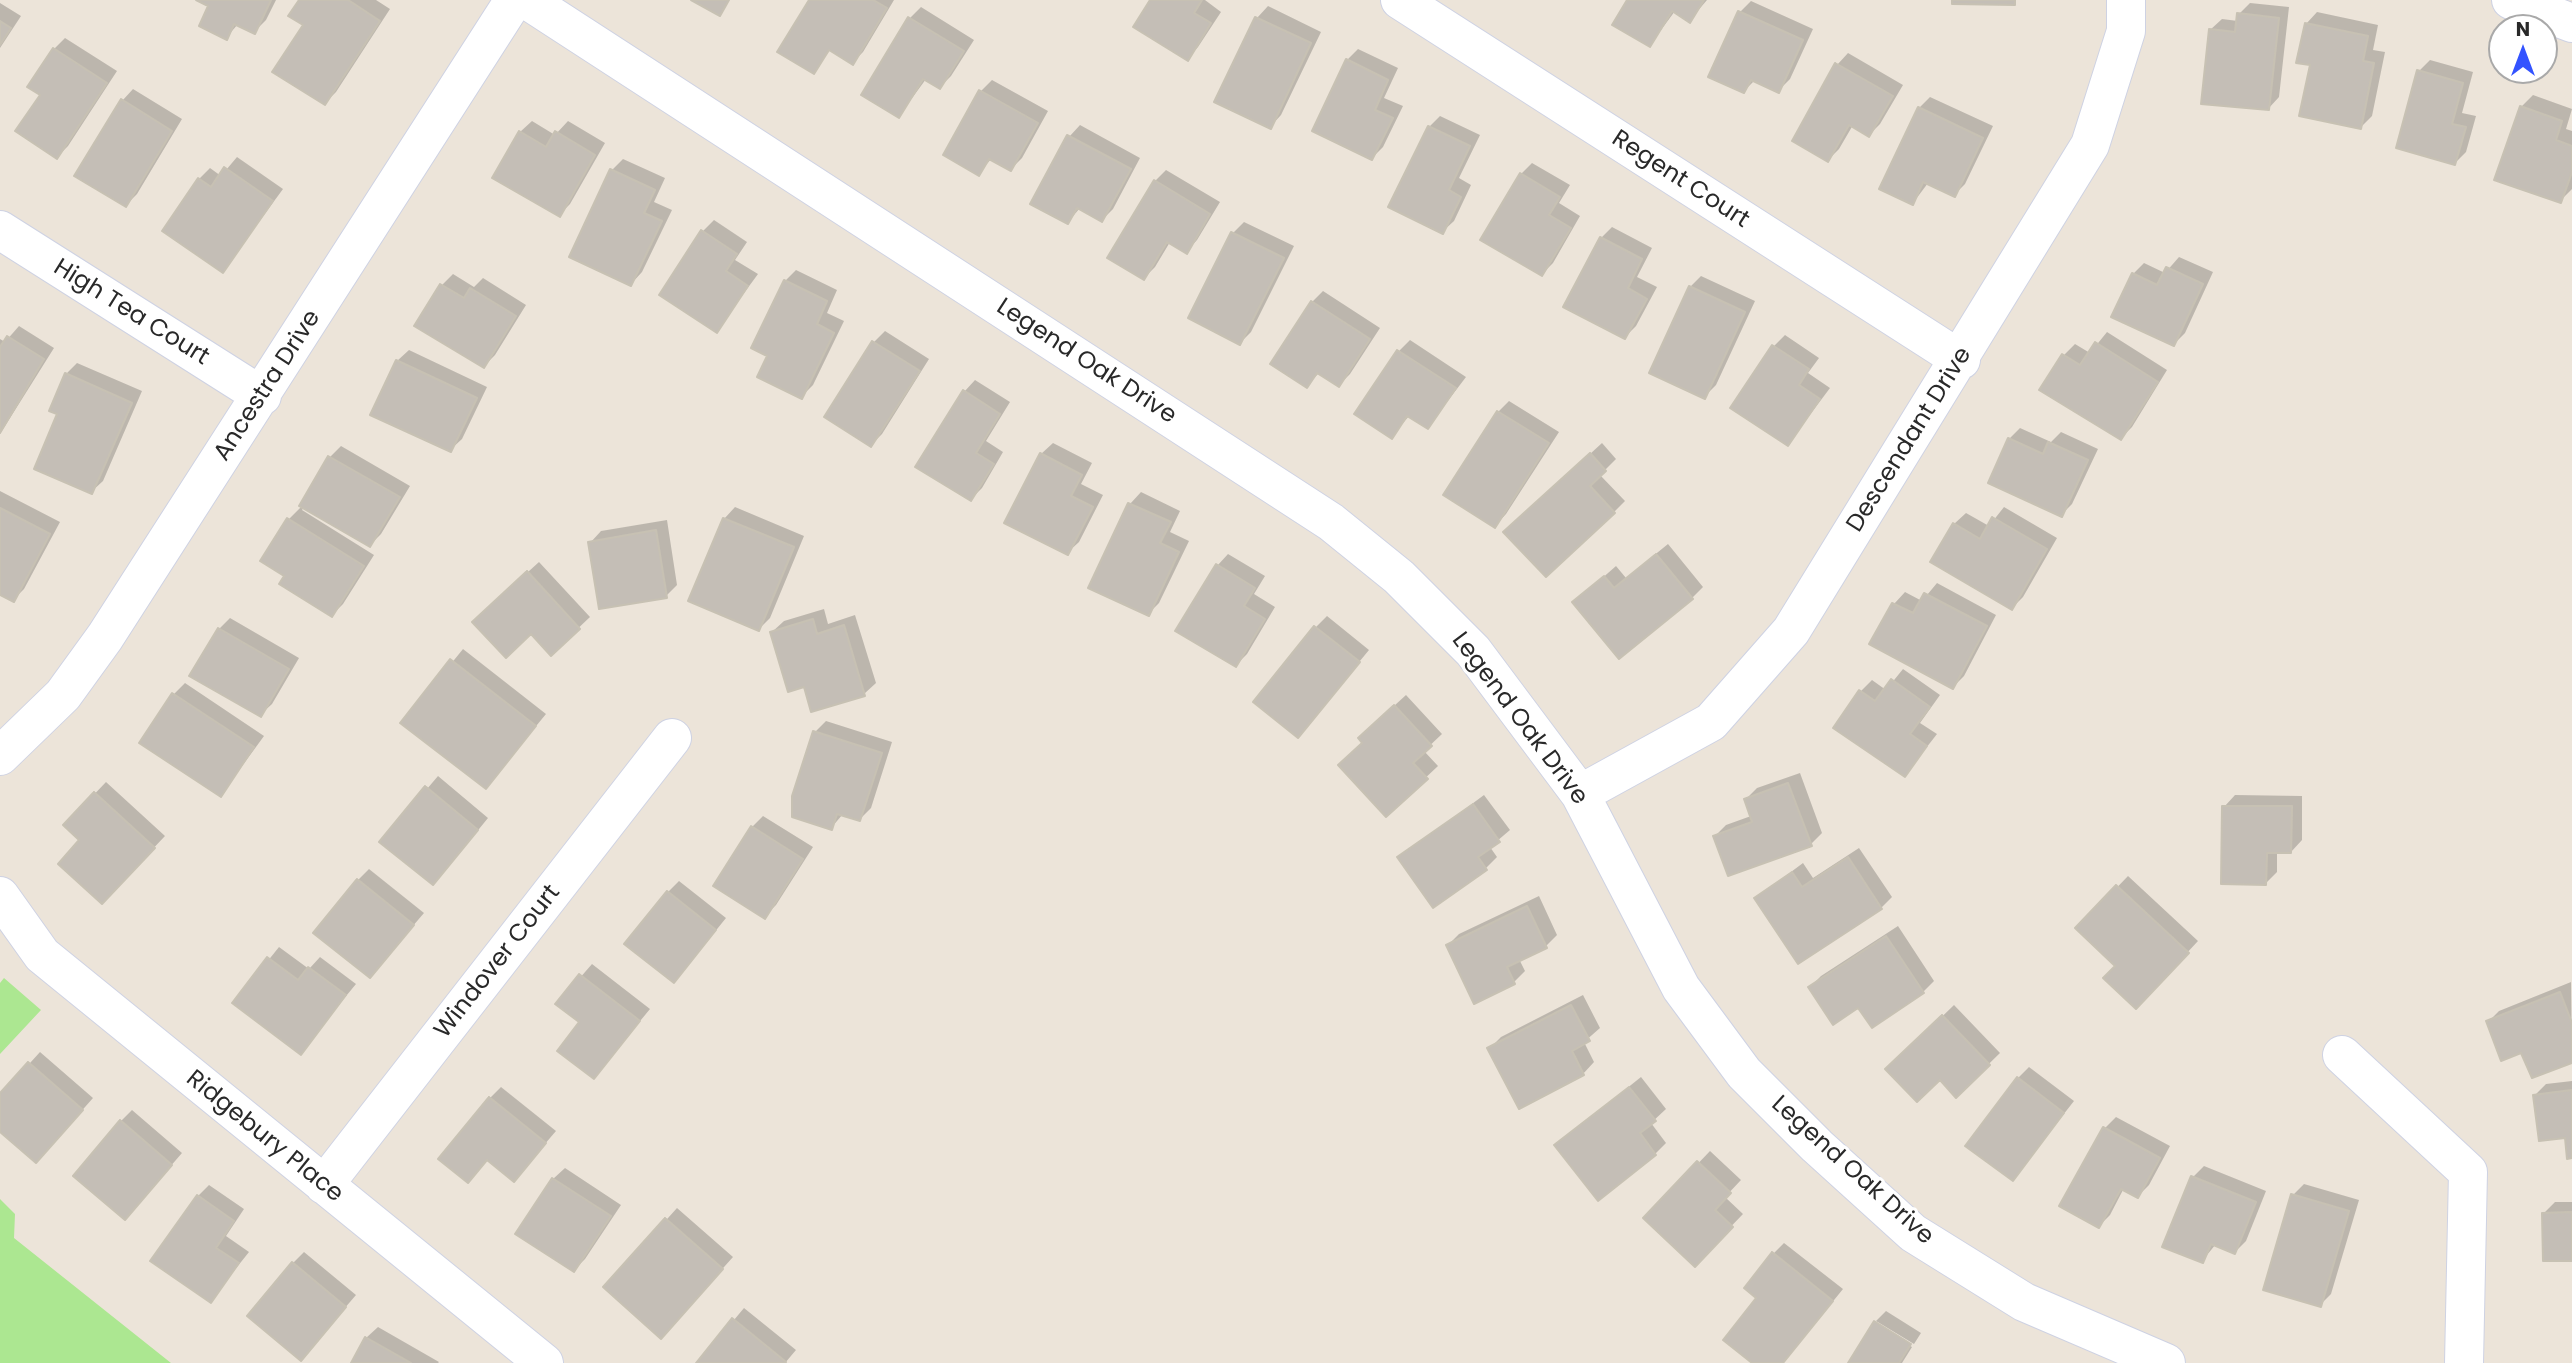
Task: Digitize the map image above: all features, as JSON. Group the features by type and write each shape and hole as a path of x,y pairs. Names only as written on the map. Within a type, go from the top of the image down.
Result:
{"street":[{"name":"Ancestra Drive","path":"0,756 62,695 91,656 262,396 514,0"},
{"name":"Legend Oak Drive","path":"527,0 1331,522 1399,577 1473,651 1580,794 1681,988 1744,1073 1817,1146 1913,1233 2013,1295 2166,1363"},
{"name":"Regent Court","path":"1400,0 1961,360"},
{"name":"Descendant Drive","path":"1580,794 1711,722 1791,631 1961,360 2091,145 2126,31 2126,0"},
{"path":"2511,0 2572,23"},
{"name":"High Tea Court","path":"0,230 262,396"},
{"name":"Windover Court","path":"324,1185 673,738"},
{"name":"Ridgebury Place","path":"0,896 42,955 544,1363"},
{"path":"2342,1055 2468,1172 2464,1363"}],"green space":[{"path":"4,978 41,1010 0,1054 0,983"},
{"path":"0,1199 15,1214 14,1238 171,1363 0,1363"}],"building":[{"path":"196,0 271,0 255,34 234,24 227,40 199,26 208,6"},
{"path":"299,0 348,0 380,21 325,105 272,72 303,25 288,16"},
{"path":"691,0 729,0 720,16"},
{"path":"809,0 873,0 887,8 853,65 829,50 814,74 777,52"},
{"path":"1150,0 1202,0 1194,13 1211,23 1188,61 1133,27"},
{"path":"1627,0 1704,0 1690,23 1672,11 1650,47 1612,25"},
{"path":"1952,0 2015,0 2015,5 1952,4"},
{"path":"1738,11 1803,40 1779,93 1751,80 1744,93 1708,77"},
{"path":"2237,13 2279,18 2269,110 2201,104 2209,29 2235,32"},
{"path":"908,17 964,51 940,89 923,79 899,118 861,95"},
{"path":"1255,17 1311,43 1271,129 1214,102"},
{"path":"0,21 11,28 0,45"},
{"path":"2305,23 2368,36 2363,61 2374,63 2361,129 2299,116 2310,65 2296,63"},
{"path":"53,48 107,83 57,159 15,131 40,95 27,87"},
{"path":"1346,59 1388,80 1375,110 1393,118 1372,160 1312,131"},
{"path":"1835,63 1893,96 1869,137 1849,125 1828,162 1792,141"},
{"path":"2417,70 2463,83 2452,124 2466,127 2455,165 2396,148"},
{"path":"979,90 1038,123 1011,171 989,159 979,176 943,155"},
{"path":"121,99 172,131 126,207 74,176"},
{"path":"2520,106 2562,121 2556,140 2572,146 2572,172 2561,203 2494,180"},
{"path":"1918,107 1983,138 1955,197 1923,182 1913,205 1879,189"},
{"path":"1428,126 1470,146 1449,190 1461,197 1443,234 1388,207"},
{"path":"519,131 546,147 555,131 595,155 560,217 492,178"},
{"path":"1067,135 1131,169 1102,222 1077,208 1068,224 1030,204"},
{"path":"224,167 273,201 223,273 162,231 198,178 211,187"},
{"path":"610,169 655,190 644,213 662,221 631,286 569,257"},
{"path":"1520,173 1560,197 1549,215 1571,228 1542,276 1480,240"},
{"path":"1154,180 1210,214 1187,254 1167,242 1144,280 1107,258"},
{"path":"701,230 737,254 726,271 748,286 717,333 659,295"},
{"path":"1231,232 1284,258 1240,345 1188,318"},
{"path":"1600,237 1642,259 1628,288 1647,299 1625,339 1563,307"},
{"path":"2166,267 2203,284 2174,346 2111,317 2132,273 2157,285"},
{"path":"784,280 827,301 817,324 834,333 802,399 757,377 767,356 751,348"},
{"path":"440,284 464,298 470,288 516,316 484,368 414,326"},
{"path":"1689,286 1745,312 1705,399 1649,373"},
{"path":"1311,301 1370,339 1339,387 1317,373 1307,388 1270,364"},
{"path":"7,336 44,359 0,433 0,347"},
{"path":"872,341 920,371 871,447 824,417"},
{"path":"2095,342 2158,382 2121,440 2039,390 2062,354 2080,365"},
{"path":"1772,345 1809,369 1799,385 1820,399 1788,446 1730,408"},
{"path":"1397,350 1456,388 1428,429 1407,416 1392,439 1354,414"},
{"path":"396,360 477,398 451,452 370,415"},
{"path":"65,373 132,403 92,494 34,469 57,414 49,411"},
{"path":"963,390 1000,414 976,453 994,464 971,501 915,467"},
{"path":"1497,411 1549,443 1495,528 1443,495"},
{"path":"2008,438 2043,454 2048,442 2088,460 2062,517 1988,483"},
{"path":"1040,453 1082,475 1071,496 1093,507 1068,555 1004,523"},
{"path":"1590,453 1606,471 1590,486 1615,513 1546,577 1503,532"},
{"path":"328,456 400,497 370,547 299,506"},
{"path":"1128,503 1171,522 1160,543 1179,552 1149,616 1088,588"},
{"path":"0,508 50,534 14,602 0,595"},
{"path":"1992,517 2047,549 2012,610 1930,562 1953,523 1980,539"},
{"path":"287,518 364,566 332,617 279,584 284,576 260,561"},
{"path":"723,518 794,547 759,631 688,601"},
{"path":"656,530 667,598 599,609 588,542"},
{"path":"1656,554 1693,599 1619,659 1572,602 1604,576 1614,588"},
{"path":"1216,564 1255,588 1244,606 1265,619 1236,667 1175,631"},
{"path":"527,571 580,629 551,656 531,634 506,658 472,622"},
{"path":"1924,593 1987,626 1953,689 1869,644 1892,603 1913,613"},
{"path":"813,619 817,634 844,625 865,696 811,712 804,687 788,692 770,632"},
{"path":"1314,626 1360,662 1298,738 1253,702"},
{"path":"218,628 289,669 261,717 189,676"},
{"path":"450,659 536,726 486,789 400,723"},
{"path":"1891,679 1930,707 1910,734 1927,746 1905,777 1833,728 1859,690 1875,701"},
{"path":"172,693 254,747 221,797 139,743"},
{"path":"1394,705 1432,746 1413,763 1428,779 1386,817 1338,765 1362,743 1358,738"},
{"path":"813,731 882,753 860,821 837,814 832,830 792,817 792,796"},
{"path":"1788,783 1812,846 1728,876 1713,836 1752,822 1744,799"},
{"path":"425,786 478,830 433,885 379,842"},
{"path":"94,792 155,848 102,904 58,864 79,840 63,825"},
{"path":"1473,804 1500,842 1478,857 1487,870 1433,908 1397,857"},
{"path":"2222,806 2292,806 2291,853 2267,853 2266,885 2221,884"},
{"path":"751,826 803,859 765,919 713,886"},
{"path":"1848,857 1882,909 1798,964 1754,898 1792,872 1802,887"},
{"path":"357,879 414,925 370,978 313,933"},
{"path":"2116,885 2189,953 2136,1009 2103,978 2115,966 2075,928"},
{"path":"667,891 716,930 674,983 624,944"},
{"path":"1527,906 1547,948 1507,967 1515,984 1474,1004 1446,945"},
{"path":"1886,936 1924,993 1872,1028 1858,1008 1833,1025 1808,987"},
{"path":"267,957 298,980 308,967 346,995 301,1055 232,1003"},
{"path":"579,974 640,1021 594,1079 557,1051 579,1022 555,1004"},
{"path":"2560,992 2572,1023 2572,1063 2532,1078 2521,1053 2501,1061 2486,1021"},
{"path":"1571,1005 1590,1041 1572,1051 1584,1075 1519,1109 1487,1048"},
{"path":"1942,1015 1990,1065 1956,1098 1940,1080 1917,1102 1885,1069"},
{"path":"28,1062 83,1110 36,1163 0,1132 0,1093"},
{"path":"2017,1077 2064,1113 2013,1181 1965,1146"},
{"path":"1629,1087 1656,1121 1640,1133 1656,1155 1598,1201 1554,1145"},
{"path":"2572,1090 2572,1158 2567,1159 2565,1138 2539,1141 2533,1095"},
{"path":"489,1097 546,1143 514,1182 487,1160 468,1183 438,1159"},
{"path":"120,1120 172,1165 125,1220 73,1176"},
{"path":"2103,1127 2160,1158 2138,1198 2121,1189 2099,1228 2059,1206"},
{"path":"1697,1161 1731,1193 1715,1210 1733,1227 1695,1267 1643,1218"},
{"path":"2191,1176 2256,1202 2235,1254 2211,1244 2203,1263 2162,1247"},
{"path":"552,1178 611,1216 574,1272 515,1234"},
{"path":"2291,1194 2349,1211 2321,1307 2263,1290"},
{"path":"197,1195 234,1221 216,1248 239,1263 211,1303 150,1261"},
{"path":"2572,1212 2572,1261 2543,1261 2542,1213"},
{"path":"665,1218 723,1269 661,1339 603,1287"},
{"path":"1772,1252 1833,1301 1783,1363 1752,1363 1723,1340 1756,1298 1744,1288"},
{"path":"292,1262 346,1307 301,1361 247,1316"},
{"path":"732,1318 786,1362 696,1363"},
{"path":"1874,1321 1911,1344 1899,1363 1848,1363"},
{"path":"365,1337 411,1363 351,1363"}]}
